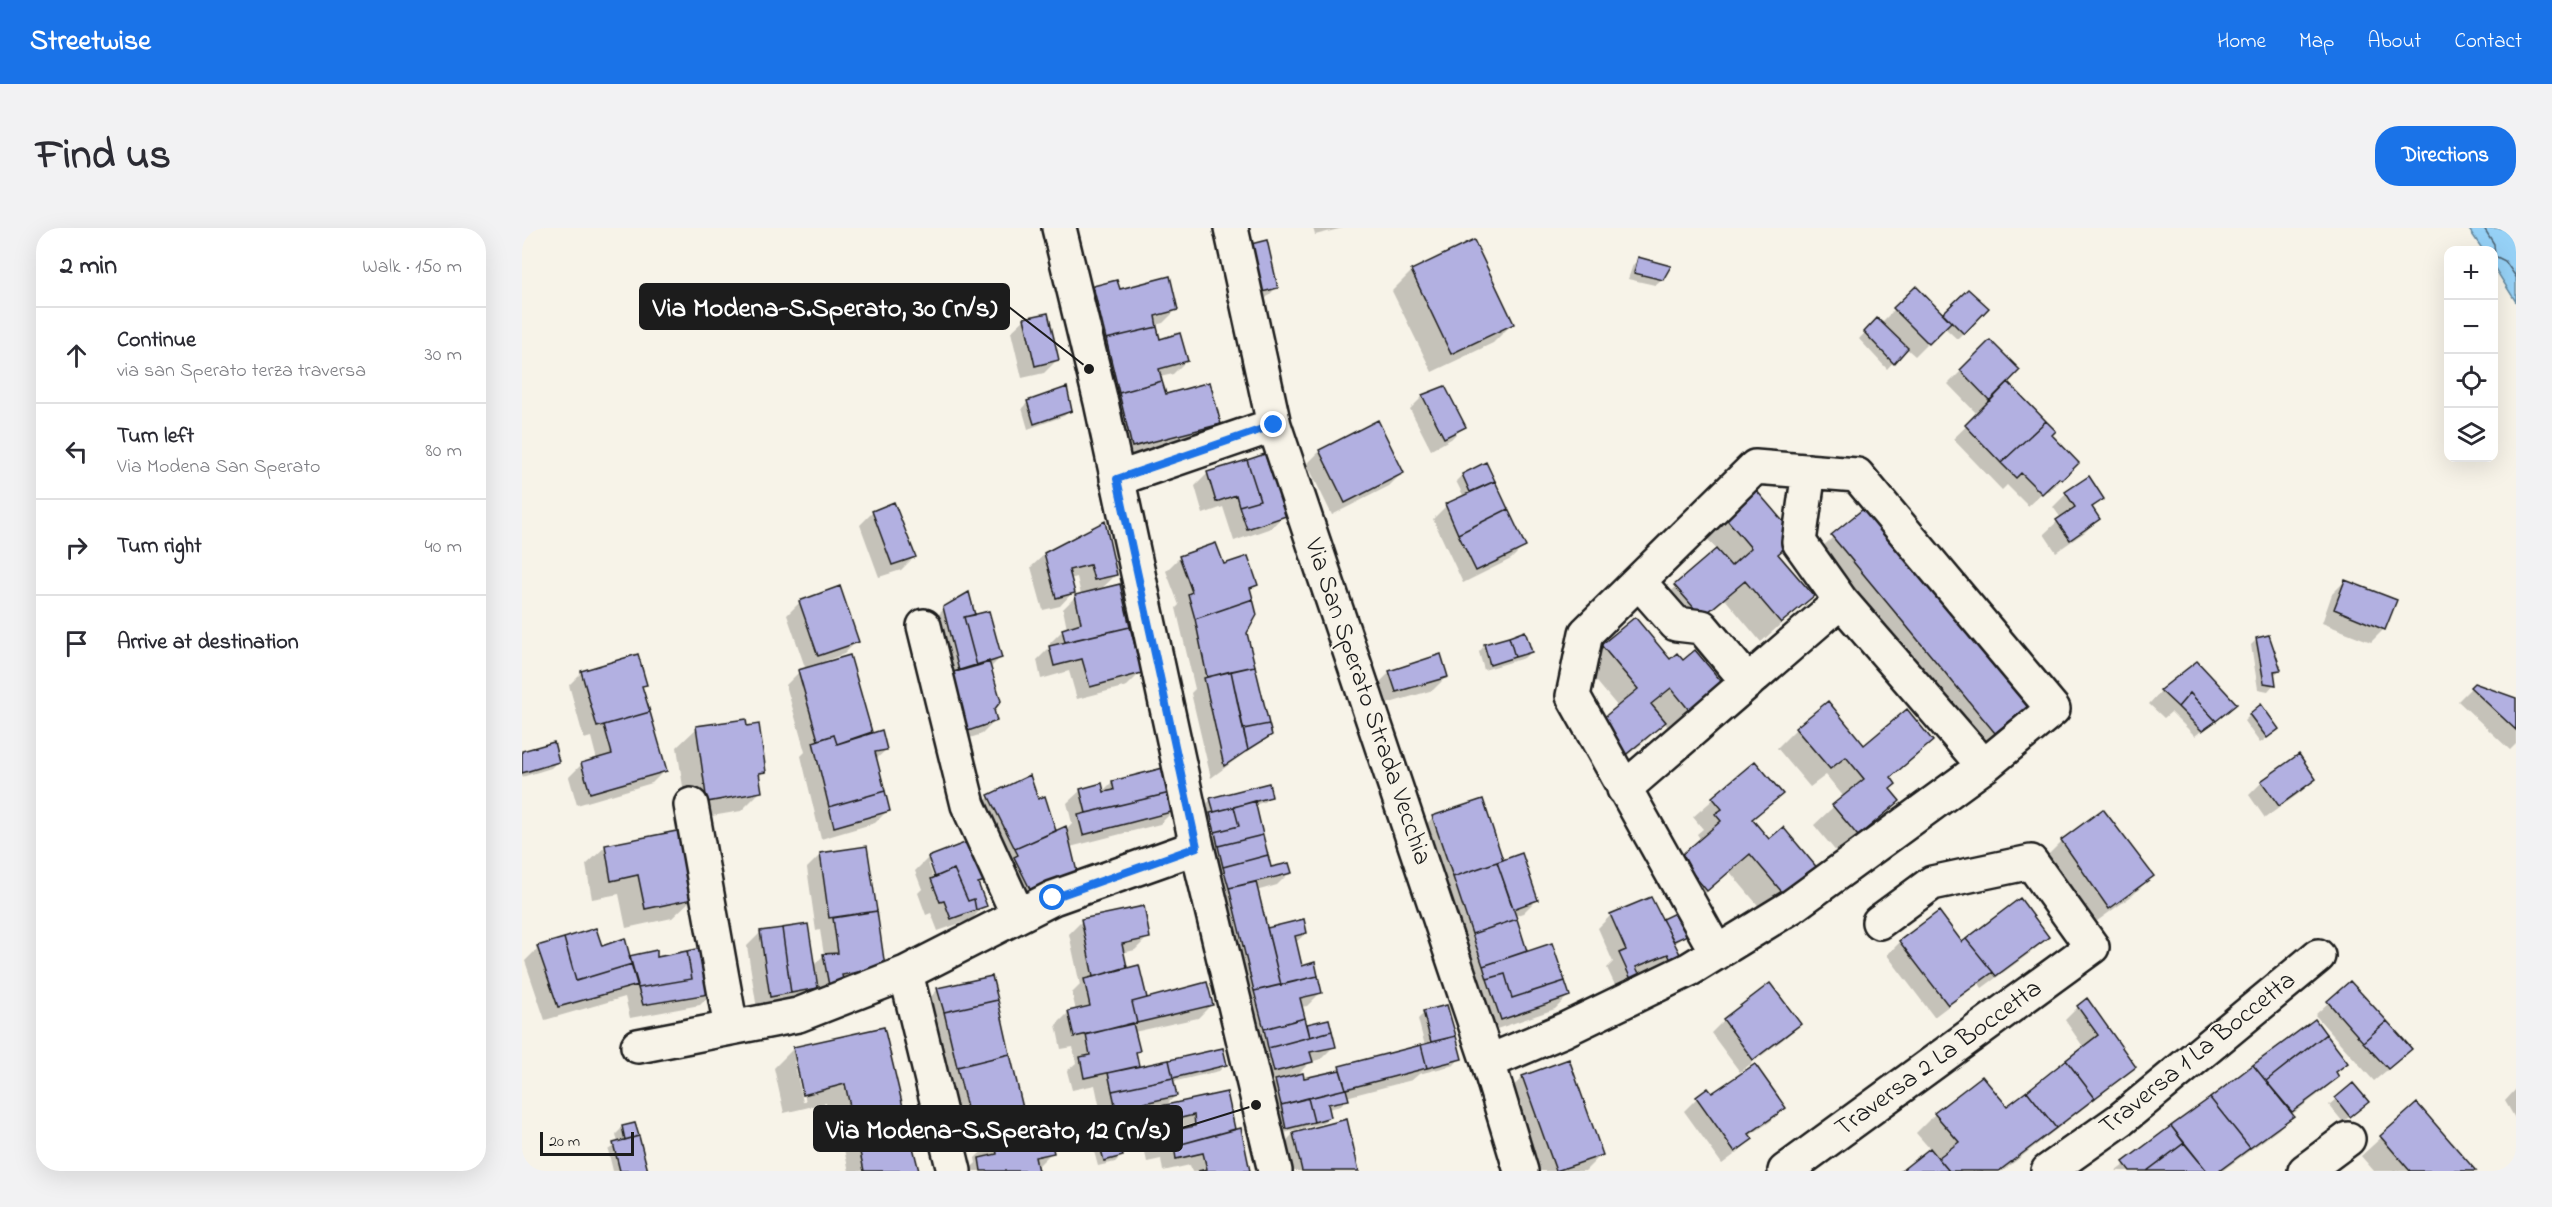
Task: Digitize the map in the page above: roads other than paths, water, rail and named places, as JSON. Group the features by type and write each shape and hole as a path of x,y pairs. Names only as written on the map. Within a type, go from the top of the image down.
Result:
{"street":[{"path":"1059,228 1117,479 1197,847 1275,1171"},
{"name":"Via San Sperato Strada Vecchia","path":"1231,228 1274,425 1488,1062 1521,1171"},
{"path":"1117,479 1274,425"},
{"path":"1488,1062 1575,1025 1690,969 1717,953 1791,908 1984,766 2053,710 1857,475 1755,467 1586,633 1573,696 1717,953"},
{"path":"1809,471 1799,542 1841,601 1984,766"},
{"path":"1639,582 1676,624 1702,627 1748,682"},
{"path":"1624,789 1841,601"},
{"path":"924,626 968,804 1018,915"},
{"path":"691,805 731,1028"},
{"path":"638,1046 798,1015 906,973 1053,898 1197,847"},
{"name":"Traversa 2 La Boccetta","path":"1785,1171 2092,947 2031,862 1932,883 1879,922"},
{"name":"Traversa 1 La Boccetta","path":"2048,1171 2120,1119 2318,956"},
{"path":"906,973 954,1171"},
{"path":"2305,1171 2348,1139"}],"water":[{"path":"2468,228 2516,228 2516,302 2498,273 2498,246 2480,246"}],"place":[{"name":"Via Modena-S.Sperato, 30 (n/s)","path":"1089,369"},
{"name":"Via Modena-S.Sperato, 12 (n/s)","path":"1256,1105"}]}
